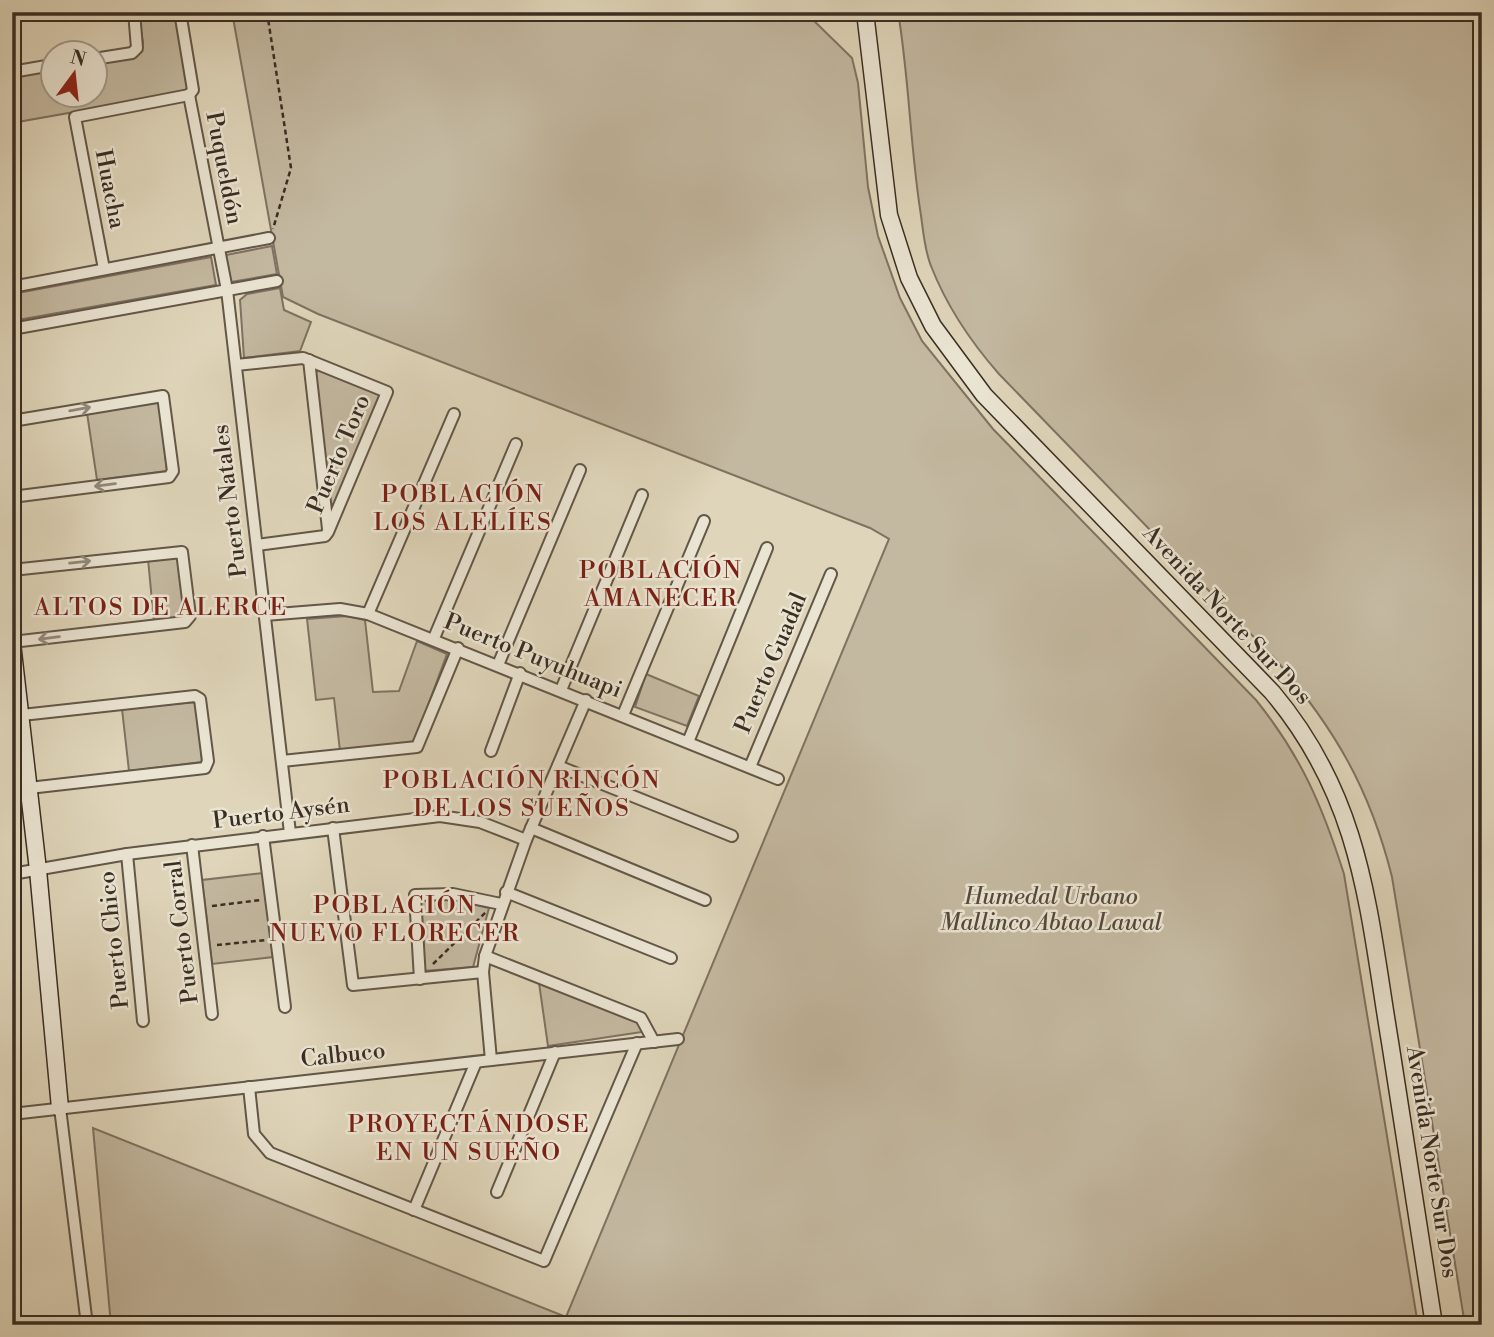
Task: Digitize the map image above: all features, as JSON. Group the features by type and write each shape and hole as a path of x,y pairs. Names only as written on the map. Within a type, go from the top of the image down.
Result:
{"main road":[{"path":"858,12 867,41"},
{"path":"865,12 867,41"},
{"name":"Avenida Norte Sur Dos","path":"867,41 889,215 909,278 933,327 984,394 1272,692 1311,746 1344,813 1358,854 1376,947 1434,1325"},
{"path":"12,643 38,870 60,1108"}],"street":[{"path":"108,57 132,53 137,48 134,12"},
{"name":"Puqueldón","path":"180,12 193,90 189,95 218,248"},
{"path":"12,72 38,67"},
{"name":"Huacha","path":"103,270 75,117 189,95"},
{"path":"12,287 270,238"},
{"name":"Puerto Natales","path":"218,248 227,290 290,833"},
{"path":"12,329 277,281"},
{"name":"Puerto Toro","path":"236,365 303,358 387,392 325,536 257,545"},
{"path":"309,360 328,532"},
{"path":"12,421 163,396 172,475 12,497"},
{"path":"368,614 454,414"},
{"path":"434,638 516,444"},
{"path":"498,665 580,470"},
{"path":"561,690 642,495"},
{"path":"623,715 704,522"},
{"path":"688,742 767,548"},
{"path":"12,570 182,552 189,620 12,643"},
{"name":"Puerto Guadal","path":"750,767 831,574"},
{"name":"Puerto Puyuhuapi","path":"265,615 340,609 368,614 434,638 778,779"},
{"path":"282,761 417,747 458,648"},
{"path":"491,751 520,673"},
{"path":"22,716 195,696 200,699 208,766 29,788"},
{"path":"491,1060 483,972 485,956 499,904 586,701"},
{"path":"558,766 732,836"},
{"name":"Puerto Aysén","path":"12,874 192,845 451,817 480,822 526,840"},
{"path":"333,828 351,983 357,986 483,972"},
{"path":"531,828 705,900"},
{"path":"263,836 285,1007"},
{"name":"Puerto Corral","path":"192,845 212,1014"},
{"name":"Puerto Chico","path":"127,854 143,1021"},
{"path":"506,892 671,958"},
{"path":"420,979 415,895 445,893 499,904"},
{"path":"485,956 641,1018 654,1042"},
{"name":"Calbuco","path":"12,1114 678,1039"},
{"path":"249,1087 254,1134 270,1153 544,1261 636,1044"},
{"path":"498,1192 555,1052"},
{"path":"414,1210 476,1062"},
{"path":"60,1108 88,1325"}],"path":[{"path":"267,12 290,168 270,238"},
{"path":"200,907 271,899"},
{"path":"420,979 499,904"},
{"path":"204,947 276,938"}],"green space":[{"path":"138,12 177,12 190,87 187,92 108,106 108,59 141,50 143,43"},
{"name":"Humedal Urbano Mallinco Abtao Lawal","path":"232,12 805,12 852,58 858,83 868,187 878,236 900,298 922,341 993,429 1256,700 1286,741 1309,782 1344,874 1418,1325 111,1325 93,1128 566,1317 889,539 870,528 318,314 283,297"},
{"path":"898,12 1482,12 1482,1325 1465,1325 1392,877 1373,816 1361,788 1333,736 1276,660 999,374 978,349 952,309 937,281 925,245"},
{"path":"38,71 38,108 97,108 12,123 12,75"},
{"path":"272,246 277,274 231,282 226,255"},
{"path":"211,257 216,285 12,321 12,294"},
{"path":"280,288 284,310 311,322 300,351 244,358 240,300 247,294"},
{"path":"321,368 380,395 336,504 328,501 314,374"},
{"path":"159,402 167,471 97,480 87,413"},
{"path":"173,556 179,558 184,616 154,622 148,559"},
{"path":"347,616 365,620 373,692 399,691 417,641 447,654 414,743 340,751 334,698 316,700 307,619"},
{"path":"646,674 699,696 687,726 635,707"},
{"path":"195,702 198,705 202,762 129,771 122,709"},
{"path":"263,873 273,957 212,964 202,880"},
{"path":"436,896 489,908 473,967 424,971 419,900"},
{"path":"539,983 633,1019 640,1023 642,1032 548,1046"}],"district":[{"name":"POBLACIÓN LOS ALELÍES","path":"463,509"},
{"name":"POBLACIÓN AMANECER","path":"661,585"},
{"name":"ALTOS DE ALERCE","path":"161,608"},
{"name":"POBLACIÓN RINCÓN DE LOS SUEÑOS","path":"522,795"},
{"name":"POBLACIÓN NUEVO FLORECER","path":"395,920"},
{"name":"PROYECTÁNDOSE EN UN SUEÑO","path":"469,1139"}]}
